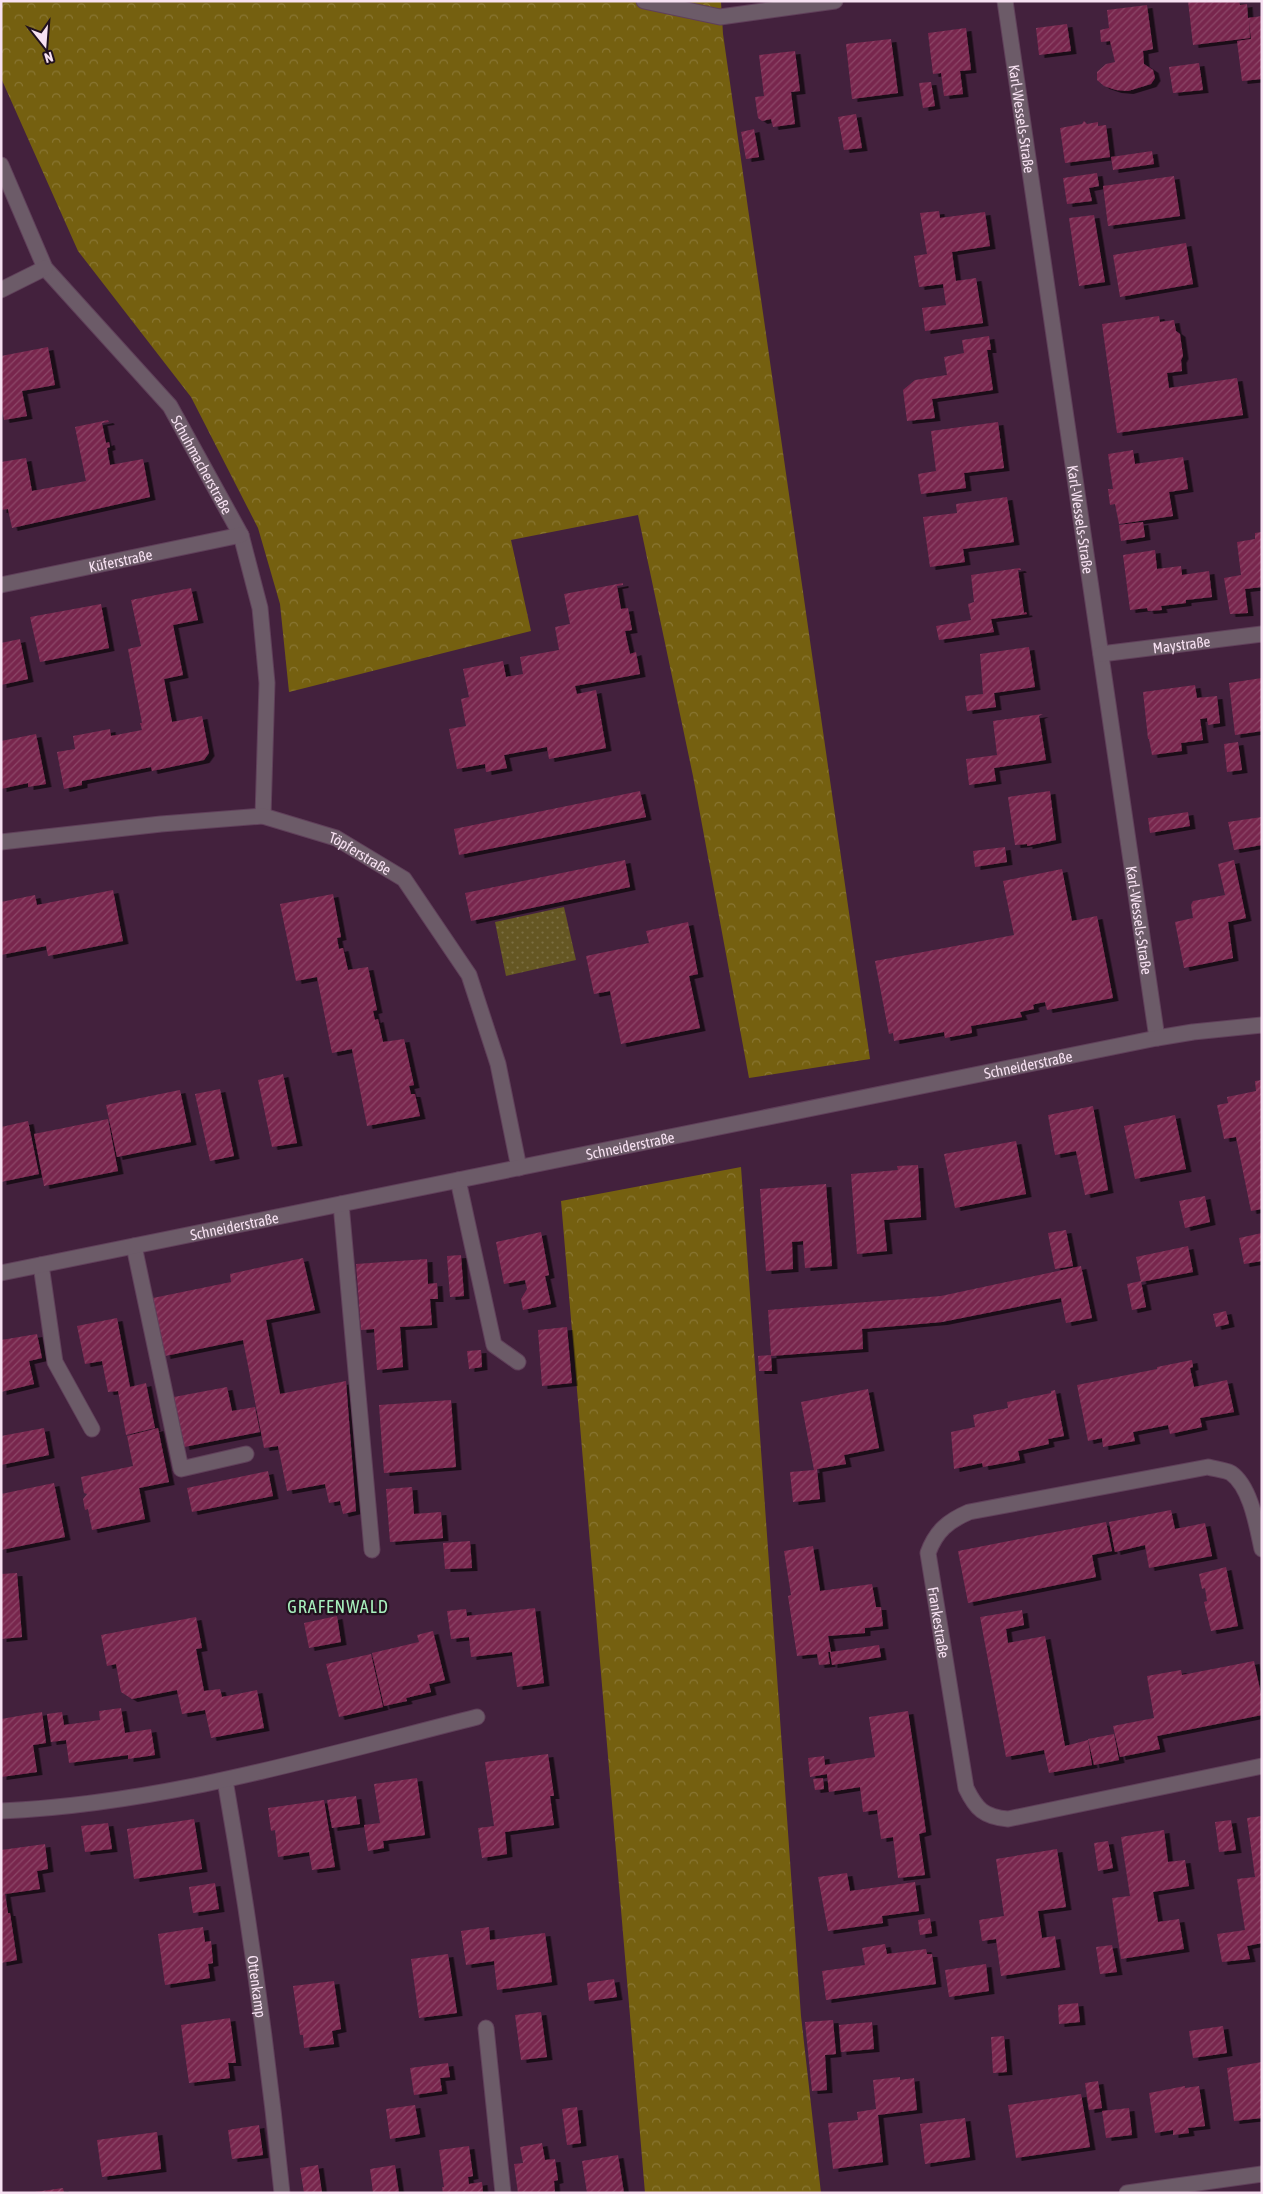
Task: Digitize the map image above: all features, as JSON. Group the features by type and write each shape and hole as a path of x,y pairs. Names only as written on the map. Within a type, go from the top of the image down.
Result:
{"street":[{"path":"644,1 720,17 835,1"},
{"name":"Karl-Wessels-Straße","path":"1005,1 1157,1038"},
{"name":"Schuhmacherstraße","path":"1,164 45,268 170,406 241,535 260,608 268,683 263,816"},
{"path":"1,290 45,268"},
{"name":"Küferstraße","path":"1,585 241,535"},
{"name":"Maystraße","path":"1101,654 1262,634"},
{"name":"Töpferstraße","path":"1,842 161,824 263,816 336,838 404,880 469,976 498,1064 519,1168"},
{"name":"Schneiderstraße","path":"1,1273 1157,1038 1193,1032 1262,1025"},
{"path":"458,1180 494,1345 518,1362"},
{"path":"341,1204 372,1550"},
{"path":"134,1246 181,1469 246,1454"},
{"path":"41,1265 55,1362 92,1429"},
{"name":"Frankestraße","path":"1262,1549 1254,1513 1242,1486 1230,1473 1208,1467 969,1512 944,1526 934,1538 928,1552 966,1788 971,1800 980,1810 993,1817 1008,1819 1262,1766"},
{"path":"1,1811 56,1808 225,1780 477,1717"},
{"name":"Ottenkamp","path":"225,1780 247,1904 272,2096 282,2193"},
{"path":"486,2028 503,2193"},
{"path":"1128,2193 1262,2174"}],"green space":[{"path":"1,1 724,1 721,2 723,34 870,1059 749,1078 693,776 638,515 511,540 531,631 289,692 280,604 258,528 191,397 78,251 1,78"},
{"path":"741,1167 801,2016 821,2193 645,2193 561,1201"}],"shaded area":[{"path":"564,907 576,960 506,976 495,922"}],"building":[{"path":"1188,1 1239,1 1240,5 1247,4 1248,18 1262,16 1262,79 1242,81 1237,41 1251,39 1249,21 1250,38 1193,45"},
{"path":"1147,5 1153,49 1143,51 1144,64 1153,70 1155,78 1151,84 1128,91 1104,86 1097,80 1097,72 1106,64 1115,62 1110,41 1101,42 1100,30 1109,28 1107,10"},
{"path":"1067,24 1071,51 1039,55 1036,28"},
{"path":"966,28 971,70 960,71 963,94 944,96 941,73 933,74 928,33"},
{"path":"891,39 898,93 852,99 846,44"},
{"path":"795,51 800,91 791,92 795,124 773,127 771,119 762,121 758,118 755,97 764,96 759,55"},
{"path":"1199,63 1203,90 1173,93 1169,67"},
{"path":"931,82 935,106 923,108 919,83"},
{"path":"856,114 862,148 844,150 838,117"},
{"path":"1084,121 1087,124 1098,122 1098,126 1106,125 1110,157 1065,163 1060,128 1082,124"},
{"path":"754,129 759,157 746,159 741,132"},
{"path":"1152,151 1154,164 1113,170 1111,157"},
{"path":"1097,173 1099,186 1089,188 1092,201 1067,204 1063,178"},
{"path":"1174,176 1180,216 1108,226 1103,186"},
{"path":"939,211 940,218 985,212 990,246 952,252 956,281 976,278 983,323 925,331 922,308 946,305 943,284 919,287 914,256 927,254 920,213"},
{"path":"1094,215 1105,282 1079,286 1069,218"},
{"path":"1186,243 1193,284 1120,297 1113,255"},
{"path":"1159,316 1160,322 1174,320 1176,331 1180,334 1183,356 1181,360 1182,371 1167,373 1169,388 1237,378 1243,415 1117,433 1102,324"},
{"path":"989,336 991,350 987,350 993,390 932,399 935,418 907,421 903,390 915,380 947,375 944,357 964,353 962,340"},
{"path":"48,347 55,385 22,391 27,416 4,420 1,406 1,356"},
{"path":"108,420 109,422 102,423 106,443 109,442 110,447 107,448 110,465 143,459 150,497 12,528 8,509 1,510 1,462 26,458 32,491 86,481 75,427"},
{"path":"998,422 1004,468 964,473 966,488 921,494 918,474 936,471 931,431"},
{"path":"1133,450 1135,464 1183,457 1188,489 1169,492 1173,516 1119,524 1115,504 1110,505 1108,489 1113,489 1108,454"},
{"path":"1007,497 1014,542 963,549 965,562 930,567 923,517 957,513 956,504"},
{"path":"1143,522 1145,537 1121,541 1119,525"},
{"path":"1262,532 1262,587 1245,589 1248,613 1230,614 1224,578 1241,575 1237,542 1255,539 1255,533"},
{"path":"1155,550 1157,569 1181,566 1182,575 1209,571 1212,597 1186,600 1186,603 1161,606 1162,610 1148,611 1147,608 1130,610 1123,555"},
{"path":"1020,568 1021,570 1018,570 1024,613 1026,612 1027,614 991,619 994,632 939,640 936,626 971,620 968,604 974,602 971,575"},
{"path":"623,583 623,585 617,586 621,609 628,608 632,630 625,631 630,654 636,652 640,674 575,686 577,694 596,690 606,748 549,759 547,747 504,755 507,768 486,772 485,764 457,769 449,729 466,726 461,699 469,697 463,669 503,661 506,677 523,674 520,657 559,650 555,627 570,624 564,594"},
{"path":"191,588 198,620 173,625 183,675 164,679 172,722 202,716 209,753 204,760 152,771 151,767 82,781 82,785 64,789 57,752 75,749 73,736 110,729 111,736 142,730 128,649 141,646 131,600"},
{"path":"101,604 109,648 40,662 30,617"},
{"path":"20,639 28,679 1,685 1,643"},
{"path":"1029,647 1035,687 994,693 996,707 967,711 965,696 983,694 980,654"},
{"path":"1262,678 1262,731 1235,735 1229,683"},
{"path":"1195,685 1197,698 1217,696 1220,723 1208,725 1207,718 1200,719 1203,740 1181,743 1182,751 1152,755 1148,739 1143,692"},
{"path":"1043,714 1039,716 1046,760 994,768 996,781 969,785 966,759 997,755 993,721"},
{"path":"36,734 46,784 28,787 28,783 1,789 1,741"},
{"path":"1238,742 1242,770 1227,772 1224,744"},
{"path":"640,791 646,817 459,855 454,829"},
{"path":"1050,791 1056,840 1027,846 1027,844 1015,845 1008,797"},
{"path":"1188,812 1190,826 1150,833 1148,818"},
{"path":"1262,817 1262,845 1234,850 1228,822"},
{"path":"1005,847 1007,862 975,867 973,851"},
{"path":"625,860 630,887 471,921 465,893"},
{"path":"1234,860 1246,918 1228,922 1233,958 1184,968 1175,922 1193,918 1191,905 1193,901 1225,895 1218,864"},
{"path":"1062,869 1072,921 1097,916 1113,998 1047,1010 1045,1002 1033,1005 1034,1009 1020,1012 1022,1017 971,1026 972,1033 945,1038 944,1032 894,1041 893,1033 889,1034 875,961 1014,935 1003,881"},
{"path":"113,890 123,941 48,956 46,946 1,955 1,902 35,895 37,905"},
{"path":"333,894 341,937 337,938 339,949 343,948 348,970 368,967 377,1010 373,1011 375,1020 378,1019 383,1042 404,1039 414,1085 409,1086 411,1094 415,1094 420,1116 367,1126 352,1049 332,1053 317,977 296,981 280,904"},
{"path":"688,922 698,974 689,976 700,1028 621,1044 610,991 594,994 586,956 649,943 646,931"},
{"path":"283,1074 297,1143 272,1147 258,1080"},
{"path":"1262,1080 1262,1209 1251,1211 1236,1137 1224,1139 1217,1105 1228,1103 1227,1097 1256,1091 1255,1081"},
{"path":"220,1089 234,1156 210,1161 195,1094"},
{"path":"180,1090 191,1142 117,1157 106,1105"},
{"path":"1093,1106 1108,1190 1085,1195 1076,1151 1055,1155 1048,1115"},
{"path":"1175,1115 1186,1169 1135,1179 1124,1126"},
{"path":"108,1119 118,1171 44,1186 34,1134"},
{"path":"28,1121 39,1174 1,1182 1,1127"},
{"path":"1016,1141 1026,1194 955,1208 944,1154"},
{"path":"918,1165 921,1217 884,1220 887,1251 857,1254 851,1174 898,1170 897,1166"},
{"path":"826,1184 832,1266 805,1268 803,1241 792,1242 793,1269 766,1271 760,1189"},
{"path":"1205,1196 1210,1222 1185,1228 1179,1201"},
{"path":"1066,1230 1073,1266 1055,1269 1048,1233"},
{"path":"541,1232 549,1275 545,1276 551,1304 523,1310 521,1299 527,1289 525,1280 504,1284 496,1242"},
{"path":"1262,1233 1262,1261 1244,1264 1239,1238"},
{"path":"1188,1246 1193,1272 1141,1282 1136,1257"},
{"path":"461,1255 464,1296 450,1297 447,1256"},
{"path":"303,1258 315,1310 266,1320 280,1394 346,1381 356,1511 343,1514 340,1501 329,1503 325,1484 287,1491 278,1446 264,1448 243,1340 165,1356 153,1298 231,1282 230,1274"},
{"path":"427,1259 428,1284 437,1283 438,1299 430,1299 432,1325 400,1327 403,1367 377,1370 374,1329 361,1330 356,1264"},
{"path":"1081,1266 1092,1318 1066,1323 1061,1298 942,1322 862,1329 863,1349 771,1356 772,1371 759,1371 758,1356 771,1355 768,1310 941,1296"},
{"path":"1141,1281 1146,1307 1132,1310 1127,1284"},
{"path":"1226,1311 1229,1324 1216,1327 1213,1314"},
{"path":"117,1318 130,1387 146,1383 155,1428 126,1435 118,1391 108,1392 102,1361 85,1364 77,1326"},
{"path":"567,1327 572,1383 542,1386 538,1330"},
{"path":"37,1334 42,1358 29,1361 34,1384 1,1392 1,1340"},
{"path":"481,1350 482,1367 469,1369 467,1351"},
{"path":"1192,1360 1193,1367 1190,1368 1194,1387 1227,1380 1234,1412 1200,1418 1202,1427 1170,1434 1168,1425 1133,1432 1135,1441 1103,1447 1102,1438 1088,1441 1077,1385"},
{"path":"227,1387 232,1411 255,1407 260,1432 184,1447 174,1397"},
{"path":"868,1389 879,1448 844,1455 846,1464 817,1469 820,1499 793,1502 790,1472 814,1470 801,1402"},
{"path":"1055,1390 1064,1436 1048,1439 1049,1444 1018,1451 1020,1460 983,1467 982,1463 954,1469 951,1432 975,1427 973,1415 1008,1408 1007,1402 1051,1393 1051,1391"},
{"path":"451,1400 456,1467 384,1473 379,1405"},
{"path":"44,1428 49,1455 1,1465 1,1436"},
{"path":"158,1428 169,1482 139,1488 145,1519 92,1530 88,1509 85,1510 83,1499 87,1494 84,1493 81,1477 133,1466 127,1436"},
{"path":"268,1471 273,1496 192,1512 187,1488"},
{"path":"54,1483 65,1537 1,1550 1,1494"},
{"path":"412,1487 414,1514 441,1512 443,1538 390,1542 386,1489"},
{"path":"1171,1510 1175,1529 1205,1523 1212,1556 1149,1568 1145,1545 1115,1552 1109,1522"},
{"path":"1106,1522 1112,1551 1092,1555 1096,1577 968,1603 958,1551"},
{"path":"470,1541 472,1568 445,1569 443,1543"},
{"path":"813,1546 820,1591 872,1584 876,1607 881,1607 883,1626 865,1628 865,1633 828,1636 831,1652 879,1645 881,1657 832,1665 830,1652 828,1652 830,1664 819,1665 817,1654 797,1656 788,1596 791,1595 784,1551"},
{"path":"1226,1567 1238,1626 1211,1631 1204,1602 1207,1601 1205,1588 1202,1589 1199,1574"},
{"path":"17,1573 22,1637 1,1639 1,1574"},
{"path":"535,1608 544,1683 517,1687 512,1652 471,1657 469,1637 451,1639 447,1611 466,1609 467,1616"},
{"path":"1022,1610 1024,1625 1006,1629 1008,1643 1045,1636 1065,1746 1088,1740 1092,1765 1049,1773 1044,1750 1006,1757 980,1617"},
{"path":"337,1616 341,1642 309,1648 304,1623"},
{"path":"196,1617 202,1648 196,1649 204,1691 220,1689 222,1697 257,1690 264,1728 211,1738 205,1710 182,1714 177,1690 132,1699 121,1692 116,1664 107,1666 101,1635"},
{"path":"433,1631 445,1680 429,1684 431,1692 406,1698 407,1701 384,1706 372,1653 419,1642 417,1635"},
{"path":"371,1654 383,1707 339,1717 326,1664"},
{"path":"1254,1661 1262,1699 1262,1715 1157,1736 1160,1749 1120,1757 1113,1726 1154,1718 1147,1676 1181,1670 1182,1675"},
{"path":"121,1708 125,1733 151,1729 155,1755 128,1759 128,1755 69,1763 66,1740 51,1742 47,1714 62,1712 64,1725 100,1720 99,1711"},
{"path":"908,1711 926,1832 919,1834 925,1875 898,1878 893,1837 881,1839 877,1810 863,1812 860,1787 829,1792 827,1774 810,1777 808,1758 824,1756 825,1765 875,1757 869,1717"},
{"path":"42,1712 46,1743 33,1745 37,1772 1,1777 1,1719"},
{"path":"1114,1734 1119,1760 1094,1765 1088,1739"},
{"path":"548,1754 554,1796 550,1796 554,1825 505,1832 507,1854 482,1858 478,1828 494,1826 485,1762"},
{"path":"417,1778 425,1835 383,1841 384,1848 368,1851 364,1825 380,1823 374,1784"},
{"path":"823,1778 824,1789 815,1790 813,1779"},
{"path":"356,1796 360,1824 332,1828 327,1800"},
{"path":"324,1800 335,1867 312,1870 309,1852 278,1857 275,1830 271,1831 268,1808"},
{"path":"1262,1816 1262,1943 1247,1946 1250,1959 1222,1962 1217,1934 1245,1930 1237,1879 1255,1877 1247,1818"},
{"path":"194,1819 202,1869 134,1879 127,1829"},
{"path":"1231,1820 1236,1850 1219,1852 1215,1822"},
{"path":"108,1823 112,1849 85,1852 81,1826"},
{"path":"1164,1830 1168,1862 1185,1860 1189,1886 1153,1892 1158,1922 1179,1919 1184,1949 1121,1959 1112,1898 1130,1896 1121,1837"},
{"path":"1108,1841 1113,1868 1098,1871 1094,1843"},
{"path":"45,1844 48,1869 37,1871 40,1889 5,1894 8,1913 10,1913 17,1960 1,1963 1,1850"},
{"path":"1057,1849 1066,1907 1038,1911 1042,1938 1055,1936 1060,1967 1001,1976 996,1939 982,1941 979,1920 1004,1916 996,1859"},
{"path":"847,1873 850,1891 915,1882 919,1911 882,1916 883,1923 828,1931 818,1877"},
{"path":"215,1883 219,1909 193,1913 189,1887"},
{"path":"930,1918 932,1933 920,1935 918,1920"},
{"path":"203,1927 205,1942 211,1941 213,1963 208,1964 210,1978 165,1985 158,1934"},
{"path":"489,1927 490,1940 545,1933 552,1982 497,1990 494,1961 466,1965 461,1931"},
{"path":"885,1944 887,1954 926,1949 927,1954 932,1954 936,1984 826,2000 822,1971 865,1965 862,1948"},
{"path":"1112,1945 1117,1972 1100,1974 1096,1947"},
{"path":"448,1954 457,2013 419,2018 411,1959"},
{"path":"986,1964 989,1991 949,1997 945,1970"},
{"path":"614,1979 617,1997 589,2001 587,1983"},
{"path":"334,1981 341,2029 332,2031 334,2044 304,2048 303,2035 300,2035 293,1986"},
{"path":"1078,2003 1080,2022 1059,2024 1058,2005"},
{"path":"541,2012 547,2057 521,2060 515,2015"},
{"path":"230,2018 236,2063 228,2063 230,2078 189,2083 181,2025"},
{"path":"833,2020 836,2054 825,2055 827,2090 812,2091 805,2022"},
{"path":"872,2022 874,2049 841,2052 839,2025"},
{"path":"1223,2026 1227,2053 1193,2058 1189,2031"},
{"path":"1004,2036 1007,2072 993,2073 991,2037"},
{"path":"1262,2062 1262,2118 1234,2121 1227,2068"},
{"path":"448,2063 450,2077 440,2078 442,2091 414,2095 410,2068"},
{"path":"900,2077 900,2080 914,2078 917,2110 878,2115 883,2162 833,2169 828,2123 858,2120 857,2112 876,2109 873,2080"},
{"path":"1098,2081 1102,2108 1089,2110 1085,2083"},
{"path":"1185,2086 1185,2088 1199,2086 1205,2126 1188,2128 1189,2133 1173,2135 1173,2130 1155,2133 1149,2093"},
{"path":"1081,2094 1090,2147 1016,2158 1008,2105"},
{"path":"415,2105 420,2134 390,2139 386,2109"},
{"path":"577,2107 581,2143 567,2145 562,2109"},
{"path":"1129,2108 1132,2135 1106,2138 1102,2111"},
{"path":"965,2118 970,2157 925,2164 920,2124"},
{"path":"259,2125 263,2155 232,2159 228,2130"},
{"path":"157,2132 161,2169 102,2177 97,2140"},
{"path":"542,2143 545,2160 555,2159 558,2180 554,2181 555,2193 518,2193 514,2164 523,2163 520,2147"},
{"path":"469,2146 473,2176 468,2177 469,2184 482,2182 483,2193 443,2193 442,2187 444,2187 439,2150"},
{"path":"618,2155 624,2193 587,2193 582,2161"},
{"path":"318,2165 322,2193 304,2193 300,2168"},
{"path":"395,2165 399,2193 373,2193 370,2169"},
{"path":"63,2188 64,2193 35,2193 35,2192"}],"district":[{"name":"GRAFENWALD","path":"338,1606"}]}
